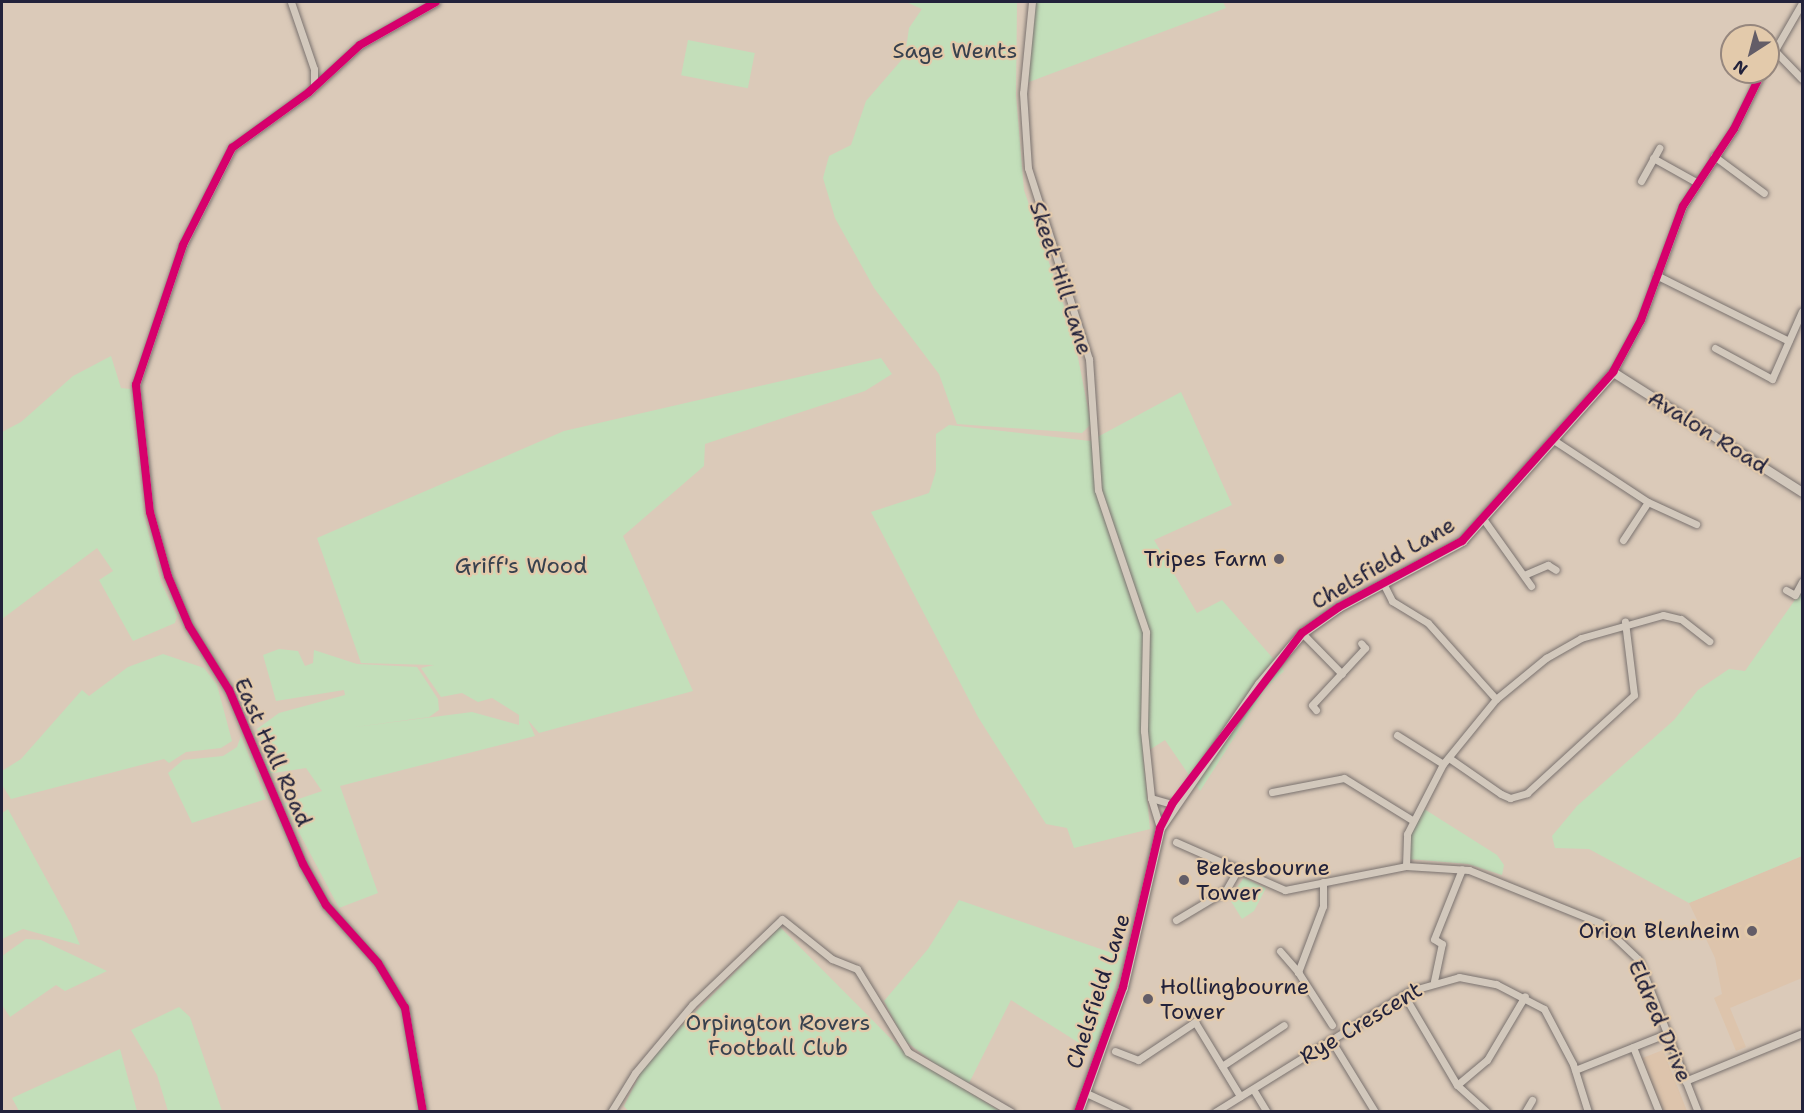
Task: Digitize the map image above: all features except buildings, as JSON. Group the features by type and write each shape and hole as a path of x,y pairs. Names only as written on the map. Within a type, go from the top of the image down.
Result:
{"street":[{"path":"291,2 314,69 314,87"},
{"path":"314,69 331,67 436,2"},
{"name":"Skeet Hill Lane","path":"1032,2 1023,93 1028,168 1089,360 1098,490 1146,632 1144,731 1151,798 1160,828"},
{"path":"1780,40 1803,3"},
{"path":"1780,56 1803,80"},
{"name":"East Hall Road","path":"331,67 314,87 232,148 179,255 136,385 150,512 168,576 189,626 229,690 303,864 326,905 378,963 405,1008 423,1112"},
{"name":"Chelsfield Lane","path":"1078,1112 1124,986 1160,828 1172,804 1302,633 1448,551 1484,520 1552,439 1613,372 1641,320 1656,275 1696,182 1714,156 1755,84"},
{"path":"1641,181 1659,148"},
{"path":"1714,156 1764,193"},
{"path":"1653,158 1696,182"},
{"path":"1656,275 1790,341"},
{"path":"1714,348 1772,379 1803,311"},
{"name":"Avalon Road","path":"1613,372 1803,492"},
{"path":"1552,439 1648,502 1696,524"},
{"path":"1623,540 1648,502"},
{"path":"1484,520 1531,586"},
{"path":"1524,575 1548,565 1556,570"},
{"path":"1786,590 1795,595 1803,582"},
{"path":"1384,585 1392,602 1428,623 1496,699"},
{"path":"1406,866 1412,820 1443,764 1496,699 1546,658 1625,622 1664,615 1682,619 1709,641"},
{"path":"1449,758 1501,794 1510,798 1527,793 1634,695 1625,622"},
{"path":"1302,633 1342,674"},
{"path":"1316,710 1312,705 1365,648 1361,643"},
{"path":"1397,735 1443,764"},
{"path":"1272,792 1344,778 1412,820"},
{"path":"1151,798 1172,804"},
{"name":"Eldred Drive","path":"1176,842 1284,890 1406,866 1462,869 1600,923 1622,939 1638,959 1698,1112"},
{"path":"1176,920 1226,890 1238,869"},
{"path":"1434,981 1442,944 1434,939 1462,869"},
{"path":"1299,972 1323,906 1323,882"},
{"path":"611,1112 692,1005 782,919 832,959 858,969 908,1052 1011,1112"},
{"path":"1280,951 1299,972 1332,1025"},
{"name":"Rye Crescent","path":"1215,1112 1404,996 1434,981 1472,977 1525,996 1553,1020 1575,1070 1588,1112"},
{"path":"1404,996 1457,1084 1486,1112"},
{"path":"1457,1084 1487,1060 1525,996"},
{"path":"1115,1051 1138,1060 1195,1022 1240,1096"},
{"path":"1222,1066 1284,1025"},
{"path":"1575,1070 1668,1033"},
{"path":"1685,1081 1803,1033"},
{"path":"1331,1040 1375,1112"},
{"path":"1633,1047 1659,1112"},
{"path":"1253,1089 1267,1112"},
{"path":"1084,1092 1113,1108 1127,1112"},
{"path":"1525,1112 1532,1100"}],"shaded area":[{"name":"Orion Blenheim","path":"1802,856 1802,978 1730,1008 1746,1047 1736,1051 1714,998 1722,994 1715,958 1689,903"},
{"path":"1663,1050 1687,1111 1660,1111 1640,1059"}],"green space":[{"name":"Sage Wents","path":"906,2 1017,2 1016,95 1024,190 1073,332 1091,424 1082,433 957,424 939,374 874,288 835,218 823,178 829,156 851,145 866,101 905,56 909,28 922,9"},
{"path":"1031,2 1223,2 1226,8 1029,82"},
{"path":"688,40 755,53 748,88 681,75"},
{"path":"111,356 121,388 130,389 144,515 161,582 177,616 175,623 133,641 99,580 113,571 97,548 2,619 2,432 21,422 73,376"},
{"name":"Griff's Wood","path":"881,358 892,374 865,391 705,444 704,466 623,536 693,691 539,733 528,720 535,736 340,786 378,893 339,908 284,804 322,791 306,768 267,774 264,766 268,756 257,729 279,713 345,695 344,690 276,701 263,655 279,649 298,651 305,666 313,663 314,650 357,664 417,667 438,699 439,710 429,717 348,728 472,712 519,725 519,715 492,698 478,702 462,693 441,697 421,668 434,665 361,663 317,538 564,431"},
{"path":"1181,392 1232,505 1154,540 1197,613 1222,600 1284,671 1266,688 1200,791 1165,740 1143,754 1150,829 1074,848 1067,828 1046,824 978,717 871,512 929,493 936,471 936,434 949,425 1090,441"},
{"path":"1802,590 1802,856 1689,903 1589,849 1555,848 1552,836 1577,806 1674,720 1698,690 1729,669 1745,671"},
{"path":"163,654 204,668 217,685 232,741 221,748 186,752 169,763 164,759 11,799 2,785 2,771 21,759 82,690 89,696 128,667"},
{"path":"241,736 266,799 192,823 168,773 183,760 223,756 237,747"},
{"path":"1421,807 1497,855 1504,865 1502,875 1468,864 1409,859 1410,831"},
{"path":"8,809 71,924 80,945 23,929 2,939 2,813"},
{"path":"1244,878 1266,888 1254,911 1242,919 1229,898"},
{"path":"959,900 1115,954 1127,947 1095,1053 1011,1000 969,1083 952,1077 904,1040 884,1001 928,949"},
{"name":"Orpington Rovers Football Club","path":"780,927 905,1053 1000,1111 629,1112 624,1106 646,1062"},
{"path":"26,939 41,940 107,971 65,991 56,985 10,1017 2,1005 2,956"},
{"path":"179,1007 190,1017 222,1111 168,1111 157,1075 131,1030"},
{"path":"120,1049 137,1111 19,1111 12,1098"}],"cycle path":[{"path":"423,1112 405,1008 378,963 326,905 303,864 229,690 189,626 168,576 150,512 136,385 183,245 232,148 309,92 360,45 436,2"},
{"path":"1078,1112 1123,987 1160,828 1172,804 1302,633 1339,607 1462,541 1613,372 1641,320 1683,206 1734,129 1756,84"}],"place":[{"name":"Tripes Farm","path":"1279,559"},
{"name":"Bekesbourne Tower","path":"1184,880"},
{"name":"Orion Blenheim","path":"1752,931"},
{"name":"Hollingbourne Tower","path":"1148,999"}]}
